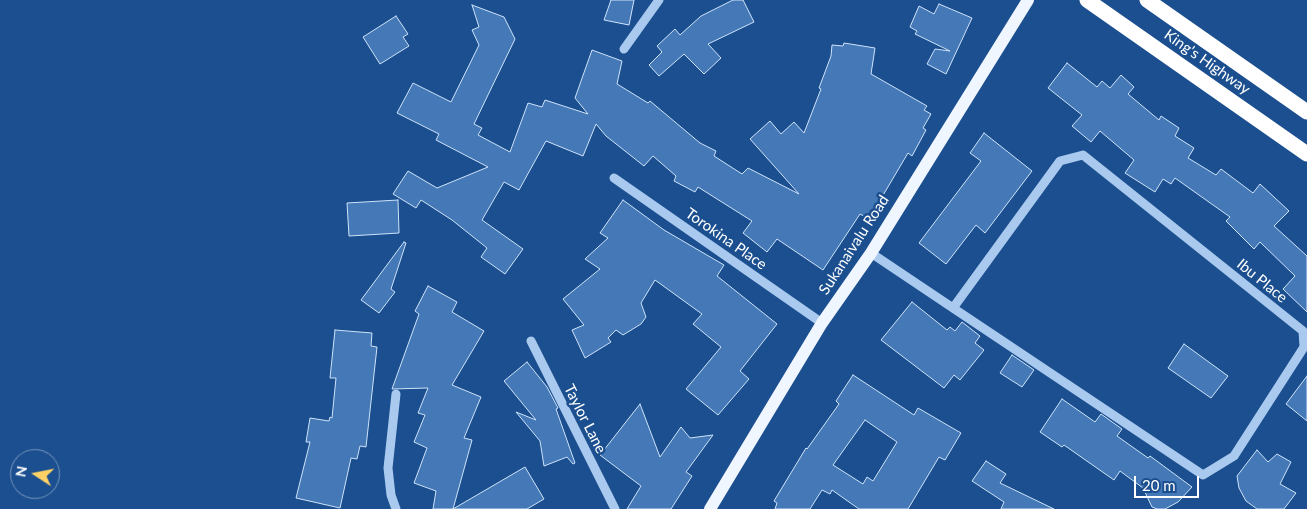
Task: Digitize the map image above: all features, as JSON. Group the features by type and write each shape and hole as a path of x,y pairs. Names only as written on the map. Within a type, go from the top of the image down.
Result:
{"highway":[{"name":"King's Highway","path":"1087,0 1307,154"},
{"name":"King's Highway","path":"1147,0 1307,112"}],"main road":[{"name":"Sukanaivalu Road","path":"710,509 822,323 871,253 1028,0"}],"street":[{"path":"624,49 658,0"},
{"name":"Ibu Place","path":"871,253 953,308 1203,475 1234,456 1304,347 1302,331 1083,155 1060,161 953,308"},
{"name":"Torokina Place","path":"614,178 822,323"},
{"name":"Taylor Lane","path":"531,341 615,509"},
{"path":"396,394 388,468 391,495 396,509"}],"building":[{"path":"611,0 634,0 629,25 604,20"},
{"path":"733,0 743,0 754,22 708,44 721,58 704,74 684,54 659,76 649,65 662,52 657,46 675,29 680,35 701,16"},
{"path":"939,4 972,18 946,74 927,64 935,49 950,51 915,34 917,31 910,27 919,6 934,14"},
{"path":"472,5 504,17 515,39 474,124 482,128 478,135 510,152 528,103 542,107 545,100 588,114 575,98 592,50 622,61 617,84 648,103 650,101 700,143 716,151 714,156 742,174 748,168 799,194 750,139 770,121 781,134 794,122 804,133 821,89 819,88 831,56 832,45 843,46 844,43 875,48 871,74 927,106 924,110 931,114 923,128 926,130 912,156 908,153 869,219 860,214 823,270 777,239 767,252 743,233 752,221 698,187 695,192 674,181 676,176 653,156 644,166 606,136 596,124 583,156 546,141 519,190 504,182 482,220 523,249 505,274 481,257 487,248 452,220 421,200 416,208 393,194 408,171 437,188 488,167 436,140 439,134 397,113 413,83 451,102 479,45 472,30 479,27"},
{"path":"396,16 408,34 403,37 409,46 380,64 363,37"},
{"path":"1067,63 1097,87 1102,81 1110,88 1121,75 1134,87 1128,94 1159,120 1161,116 1179,128 1175,136 1194,148 1188,158 1216,175 1221,169 1253,193 1260,184 1289,211 1274,226 1307,256 1307,312 1283,289 1295,276 1260,242 1254,249 1226,221 1230,217 1175,178 1171,184 1163,179 1155,192 1125,173 1134,160 1100,131 1091,142 1072,126 1082,115 1048,88"},
{"path":"984,133 1032,171 985,233 976,225 946,264 919,243 981,161 970,153"},
{"path":"398,200 399,233 349,236 347,203"},
{"path":"623,200 664,230 724,265 717,276 777,324 740,371 749,379 718,415 686,389 721,347 693,324 702,314 655,280 641,303 646,317 641,324 623,335 616,330 608,338 611,342 585,358 572,330 584,325 563,299 600,269 585,259 608,238 600,233"},
{"path":"404,242 406,243 391,289 395,292 379,313 361,300"},
{"path":"428,286 457,302 452,312 484,331 452,385 481,397 464,438 472,440 453,509 433,509 436,491 414,483 427,448 414,442 425,415 418,413 428,388 392,389 419,314 415,311"},
{"path":"912,302 947,330 950,327 955,331 962,322 980,336 975,343 984,350 960,380 954,375 944,388 881,340"},
{"path":"335,330 372,333 371,346 377,347 366,447 360,446 357,459 351,458 340,508 296,498 310,442 306,442 310,418 329,421 330,417 332,418 336,378 330,378"},
{"path":"1184,344 1228,376 1211,398 1168,368"},
{"path":"1012,355 1034,370 1022,387 1000,373"},
{"path":"527,362 547,387 558,408 556,409 575,463 573,464 567,457 544,466 540,441 516,412 536,420 504,381"},
{"path":"853,375 914,415 918,408 961,433 945,460 939,457 908,509 859,509 832,490 830,494 822,490 810,509 775,509 777,503 774,501 806,448 839,404 836,401","holes":["865,420 897,442 873,481 867,477 863,484 833,465"]},
{"path":"1307,376 1307,421 1286,404"},
{"path":"1062,399 1095,422 1101,414 1122,429 1117,436 1148,458 1150,456 1192,487 1178,502 1165,509 1157,509 1152,507 1143,488 1120,471 1114,480 1064,445 1062,447 1040,432"},
{"path":"640,404 660,457 681,427 690,438 713,435 686,472 692,476 671,509 627,509 641,486 600,455"},
{"path":"1257,450 1268,462 1277,454 1291,462 1280,484 1296,493 1284,509 1257,509 1246,501 1239,488 1237,476"},
{"path":"986,461 1006,474 1000,483 1054,509 1001,509 1004,502 972,481"},
{"path":"525,467 544,499 527,509 453,509"}]}
